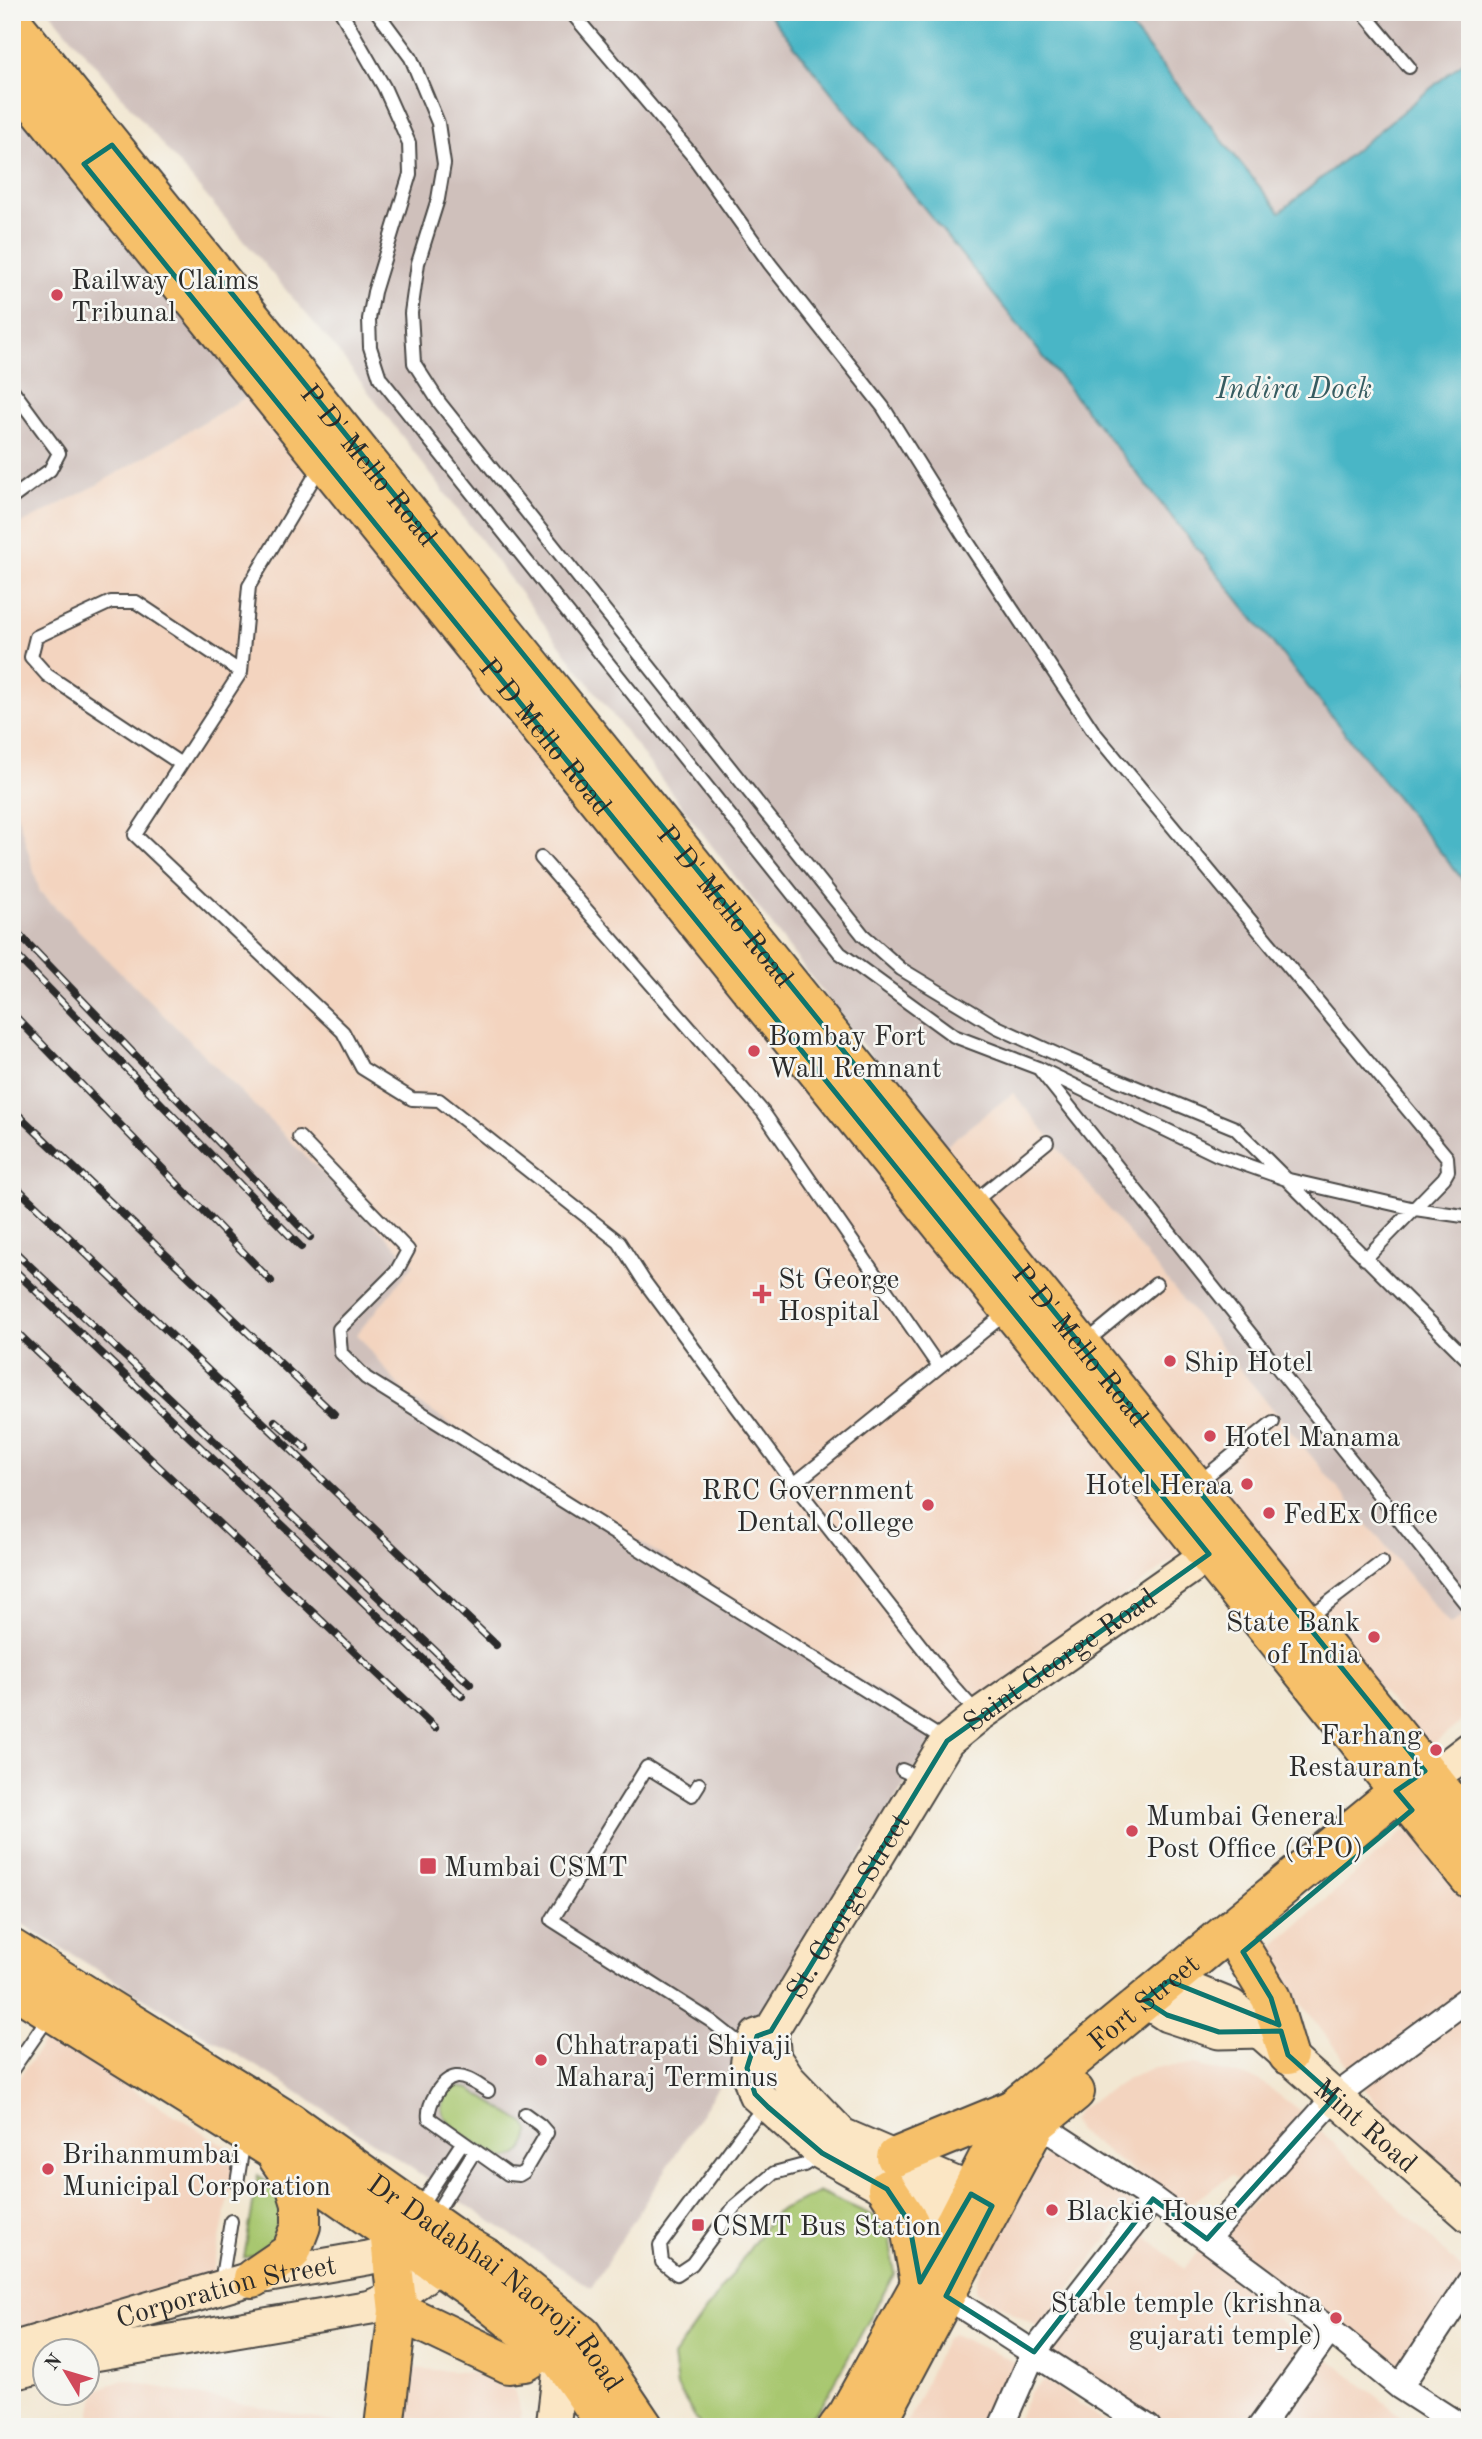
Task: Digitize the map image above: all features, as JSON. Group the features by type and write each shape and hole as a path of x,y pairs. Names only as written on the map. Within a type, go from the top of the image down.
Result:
{"main road":[{"name":"P D' Mello Road","path":"12,22 98,155 968,1207 1023,1301 1083,1345 1432,1779"},
{"name":"P D Mello Road","path":"12,75 98,155 324,461 1023,1301 1289,1658 1432,1779"},
{"name":"Saint George Road","path":"912,1774 979,1716 1209,1554"},
{"name":"St. George Street","path":"760,2041 912,1774"},
{"path":"1432,1779 1470,1826"},
{"path":"1432,1779 1470,1879"},
{"name":"Fort Street","path":"1168,1996 1243,1952 1432,1779"},
{"name":"Fort Street","path":"933,2289 971,2208 1025,2116 1432,1779"},
{"name":"Dr Dadabhai Naoroji Road","path":"12,1949 288,2121 472,2289 554,2354 608,2427"},
{"path":"1243,1952 1270,1998 1275,2043"},
{"name":"Dr Dadabhai Naoroji Road","path":"12,1987 419,2239 487,2258 582,2335 644,2427"},
{"name":"Mint Road","path":"1168,1996 1231,2006 1469,2213"},
{"path":"832,2144 774,2057 760,2041 747,2068 755,2094 768,2107 832,2144 971,2208"},
{"path":"891,2173 1025,2116"},
{"path":"237,2283 291,2252 301,2226 301,2204 294,2181 257,2141"},
{"path":"875,2427 933,2289 891,2173"},
{"path":"384,2427 397,2303 419,2239"},
{"name":"Corporation Street","path":"12,2349 237,2283 419,2239"},
{"path":"838,2427 933,2289"},
{"path":"397,2303 509,2364 554,2354 553,2427"},
{"name":"Corporation Street","path":"102,2353 397,2303"},
{"path":"12,2373 32,2368"}],"street":[{"path":"1206,2239 1335,2097 1470,1997"},
{"path":"1025,2116 1153,2199 1331,2330 1400,2387 1462,2427"},
{"path":"1001,2427 1034,2352 1153,2199"},
{"path":"1400,2387 1470,2281"},
{"path":"933,2289 1148,2427"},
{"path":"1261,2427 1331,2330"}],"lane":[{"path":"341,12 384,87 409,143 410,174 374,292 369,319 370,346 380,378 840,953 954,1036 1038,1068 1207,1151 1289,1180 1416,1209 1470,1217"},
{"path":"377,12 411,58 438,123 444,164 438,199 418,263 411,313 414,363 439,402 863,935 901,969 997,1027 1067,1059 1235,1128 1470,1362"},
{"path":"571,12 693,156 770,264 883,407 963,535 1093,731 1447,1157 1448,1171 1444,1178 1365,1259"},
{"path":"1363,12 1409,68"},
{"path":"12,389 59,453 50,470 12,498"},
{"path":"324,461 249,586 241,672 135,835 343,1031 362,1068 412,1099 439,1100 619,1242 644,1281 794,1484 979,1716"},
{"path":"181,764 47,675 31,657 36,638 111,602 136,602 241,672"},
{"path":"541,858 762,1112 939,1367"},
{"path":"1038,1068 1470,1609"},
{"path":"299,1137 408,1250 396,1272 339,1329 341,1353 366,1378 947,1741"},
{"path":"968,1207 1047,1142"},
{"path":"1083,1345 1156,1284"},
{"path":"794,1484 1023,1301"},
{"path":"1195,1485 1273,1422"},
{"path":"1304,1621 1382,1563"},
{"path":"699,1783 692,1795 647,1767 552,1920 711,2021 760,2041"},
{"path":"12,2070 52,2012"},
{"path":"488,2091 458,2077 446,2083 431,2102 429,2118 508,2174 519,2175 524,2172 547,2133 525,2114"},
{"path":"768,2107 758,2114 742,2134 660,2245 662,2262 677,2274 692,2264 735,2206 774,2173 804,2165 832,2144"},
{"path":"237,2183 257,2141"},
{"path":"419,2239 461,2143"},
{"path":"419,2239 474,2152"},
{"path":"231,2221 237,2283"}],"highlighted area":[{"path":"112,145 1425,1771 1396,1791 1412,1810 1243,1952 1271,1998 1279,2025 1169,1981 1144,2000 1167,2015 1219,2032 1281,2031 1288,2055 1335,2097 1207,2239 1153,2199 1034,2352 946,2296 992,2206 971,2194 920,2282 909,2222 887,2189 822,2153 768,2107 755,2094 747,2068 757,2036 771,2031 947,1741 1209,1554 84,164"}],"shaded area":[{"path":"50,12 1470,12 1470,1611 1450,1625 1013,1093 941,1149 336,349"},
{"path":"12,91 258,390 95,486 12,529"},
{"name":"St George Hospital","path":"258,390 1193,1546 939,1729 408,1397 357,1334 414,1264 40,892 12,796 12,529 95,486"},
{"path":"12,796 40,892 414,1264 357,1334 408,1397 939,1729 591,2288 287,2085 12,1918"},
{"path":"1013,1093 1450,1625 1470,1611 1470,1715 1428,1748 941,1149"},
{"path":"1405,1830 1421,1838 1470,1898 1470,2199 1404,2140 1269,1960 1273,1946"},
{"path":"47,2037 230,2149 237,2161 213,2271 198,2285 12,2337 12,2088"},
{"path":"1195,2065 1259,2080 1308,2117 1245,2186 1232,2175 1183,2208 1078,2131 1072,2121 1078,2110 1128,2079 1154,2067"},
{"path":"1320,2130 1470,2277 1397,2382 1221,2237"},
{"path":"1053,2153 1133,2204 1040,2328 976,2292 976,2280 1042,2157"},
{"path":"1142,2232 1184,2269 1201,2248 1305,2344 1250,2427 1168,2427 1053,2354 1049,2338"},
{"path":"953,2334 1017,2363 989,2427 905,2427 946,2338"},
{"path":"1322,2353 1384,2402 1412,2427 1272,2427"},
{"path":"408,2368 491,2374 514,2390 521,2414 520,2427 399,2427"},
{"path":"123,2380 358,2427 89,2427 93,2408 102,2408 102,2388"},
{"path":"1045,2380 1113,2427 1014,2427 1030,2392"}],"green space":[{"path":"456,2087 470,2089 525,2124 530,2132 522,2151 514,2157 502,2158 455,2128 446,2119 443,2109 445,2098"},
{"path":"258,2175 282,2191 290,2223 267,2252 244,2258"},
{"path":"820,2192 876,2217 890,2240 894,2274 823,2404 802,2427 701,2427 677,2387 673,2357 775,2213"}],"water":[{"name":"Indira Dock","path":"767,12 1119,12 1280,212 1470,56 1470,889"}],"railway":[{"path":"12,927 310,1237"},
{"path":"12,951 301,1247"},
{"path":"12,1013 271,1281"},
{"path":"12,1109 334,1414"},
{"path":"12,1183 496,1645"},
{"path":"12,1249 470,1684"},
{"path":"12,1268 462,1696"},
{"path":"12,1328 435,1728"},
{"path":"275,1421 307,1449"}],"place":[{"name":"Railway Claims Tribunal","path":"57,295"},
{"name":"Bombay Fort Wall Remnant","path":"754,1051"},
{"name":"St George Hospital","path":"762,1294"},
{"name":"Ship Hotel","path":"1170,1361"},
{"name":"Hotel Manama","path":"1210,1436"},
{"name":"Hotel Heraa","path":"1247,1484"},
{"name":"RRC Government Dental College","path":"928,1505"},
{"name":"FedEx Office","path":"1269,1513"},
{"name":"State Bank of India","path":"1374,1637"},
{"name":"Farhang Restaurant","path":"1436,1750"},
{"name":"Mumbai General Post Office (GPO)","path":"1132,1831"},
{"name":"Mumbai CSMT","path":"428,1866"},
{"name":"Chhatrapati Shivaji Maharaj Terminus","path":"541,2060"},
{"name":"Brihanmumbai Municipal Corporation","path":"48,2169"},
{"name":"Blackie House","path":"1052,2210"},
{"name":"CSMT Bus Station","path":"698,2225"},
{"name":"Stable temple (krishna gujarati temple)","path":"1336,2318"}]}
